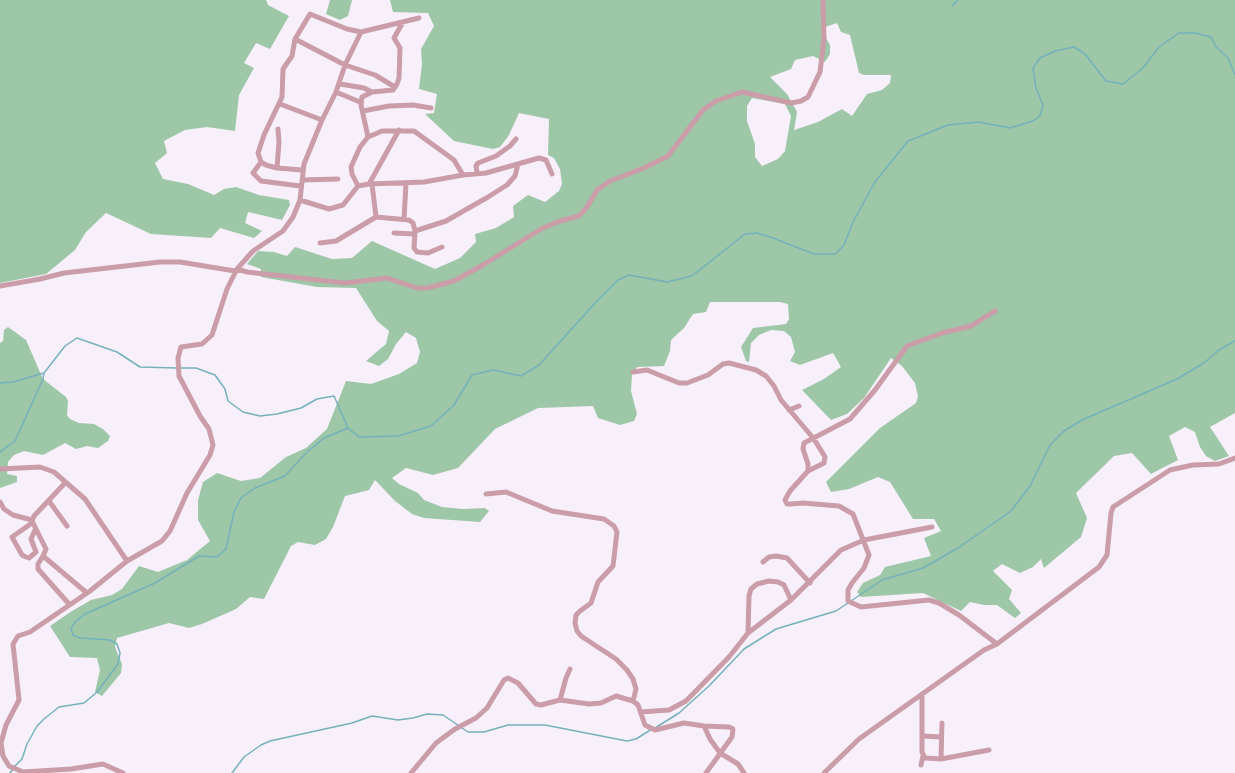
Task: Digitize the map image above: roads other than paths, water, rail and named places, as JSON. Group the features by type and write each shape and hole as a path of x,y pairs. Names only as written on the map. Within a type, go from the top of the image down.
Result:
{"street":[{"path":"0,286 64,273 160,262 180,262 248,272 345,283 387,278 417,288 426,288 454,281 490,261 540,229 560,221 579,216 588,207 597,190 610,180 644,168 668,156 703,110 716,101 742,92 790,103 801,101 808,97 820,72 824,39 823,0"},
{"path":"261,162 258,153 260,144 280,104 283,89 283,69 294,51 296,39 310,14 347,29 361,32 419,18"},
{"path":"368,137 360,102 364,94 388,91 395,87 400,78 400,48 394,38 403,22"},
{"path":"123,773 103,764 72,771 23,772 8,766 1,756 0,743 2,735 19,700 13,644 18,636 30,632 87,593 127,561 162,541 170,531 185,498 212,450 213,440 209,429 197,411 179,372 178,358 181,347 202,344 212,335 236,270 253,251 283,231 292,217 300,200 302,170 322,120 340,84 345,65 361,32"},
{"path":"296,39 345,65 368,71 395,87"},
{"path":"340,84 364,88 372,92"},
{"path":"336,92 360,102"},
{"path":"280,104 322,120"},
{"path":"363,111 389,106 413,105 431,108"},
{"path":"277,168 279,142 278,129"},
{"path":"376,217 370,184 399,130"},
{"path":"358,186 352,174 351,167 360,147 368,137 382,131 414,131 454,160 463,175"},
{"path":"477,173 476,166 478,163 496,156 516,140"},
{"path":"300,200 320,207 329,209 336,208 343,204 358,186 436,180 501,170 540,158 544,158 552,174"},
{"path":"261,162 277,168 302,170"},
{"path":"261,162 253,173 261,181 300,186"},
{"path":"394,233 415,232 432,226 488,197 507,185 515,176 518,164"},
{"path":"302,180 338,179"},
{"path":"404,218 406,182"},
{"path":"320,244 336,241 376,217 386,219 404,218 413,223 415,232 414,248 417,252 428,253 442,247"},
{"path":"808,471 808,464 803,446 808,440 814,439 850,419 875,390 907,346 942,333 971,326 995,311"},
{"path":"633,372 647,370 679,383 687,383 708,375 724,364 728,363 744,366 766,376 789,410 814,439 825,460 824,463 808,471 790,491 785,500 787,504 803,502 845,508 853,514 864,540 869,555 867,563 848,590 848,601 861,607 929,600 939,603 959,615 996,644"},
{"path":"789,410 799,406"},
{"path":"824,773 859,738 984,650 996,644 1103,564 1107,555 1111,513 1114,507 1170,470 1193,465 1219,464 1235,458"},
{"path":"0,469 48,468 85,499 127,561"},
{"path":"35,530 31,539 36,552 29,558 22,555 12,537 32,522 65,483"},
{"path":"486,494 506,492 552,511 604,519 614,526 617,532 613,566 598,582 592,603 576,615 575,622 577,632 581,636 616,659 627,670 633,679 636,689 633,701"},
{"path":"49,501 67,526"},
{"path":"0,502 8,512 32,522 46,549 44,556 38,564 38,569 69,604"},
{"path":"641,712 669,710 686,701 729,657 748,633 791,600 810,583 841,550 864,540 932,527"},
{"path":"44,556 87,593"},
{"path":"763,562 769,557 776,556 787,558 810,583"},
{"path":"748,633 749,596 751,589 757,584 769,581 778,582 784,585 791,600"},
{"path":"560,700 570,669"},
{"path":"411,773 436,743 487,708 504,680 508,678 518,683 536,704 541,705 560,700 589,704 601,703 616,696 633,701 641,712 646,725 655,730 684,723 704,726 729,727 733,729 732,737 708,771 714,773"},
{"path":"921,765 923,756 922,694"},
{"path":"942,723 942,758"},
{"path":"704,726 710,739 720,753 738,764 744,773"},
{"path":"923,736 941,737"},
{"path":"923,756 942,758 989,750"}],"waterway":[{"path":"952,6 958,0"},
{"path":"180,368 196,368 215,375 225,389 228,401 243,412 260,416 277,414 301,408 317,399 334,396 348,428 359,437 398,436 431,426 454,405 472,375 493,370 521,376 539,365 595,303 618,280 629,275 667,282 692,276 745,234 757,233 814,254 835,254 844,245 853,222 875,182 908,141 948,125 979,122 1010,128 1033,121 1040,116 1043,105 1036,88 1033,68 1040,58 1055,51 1074,47 1085,54 1106,81 1123,84 1143,68 1159,47 1179,33 1195,33 1211,37 1216,47 1228,58 1235,75"},
{"path":"0,452 15,441 43,379 44,373 65,346 77,338 117,352 140,367 177,368"},
{"path":"851,601 882,580 923,568 958,548 1011,511 1030,486 1050,445 1064,431 1082,420 1177,379 1204,363 1219,350 1235,341"},
{"path":"0,383 13,382 44,373"},
{"path":"15,766 22,759 27,744 37,726 44,719 59,707 84,703 97,692 118,664 120,653 117,644 110,640 80,638 73,635 71,629 75,622 85,614 155,583 199,556 217,557 226,549 234,512 241,498 255,488 285,476 306,453 324,438 348,428"},
{"path":"655,728 679,713 709,686 744,649 776,629 836,611 848,603"},
{"path":"232,773 244,757 261,745 270,741 352,723 372,716 398,720 427,714 443,715 468,732 484,732 508,725 545,725 627,741 636,739 652,729"},
{"path":"10,773 13,769"}]}
